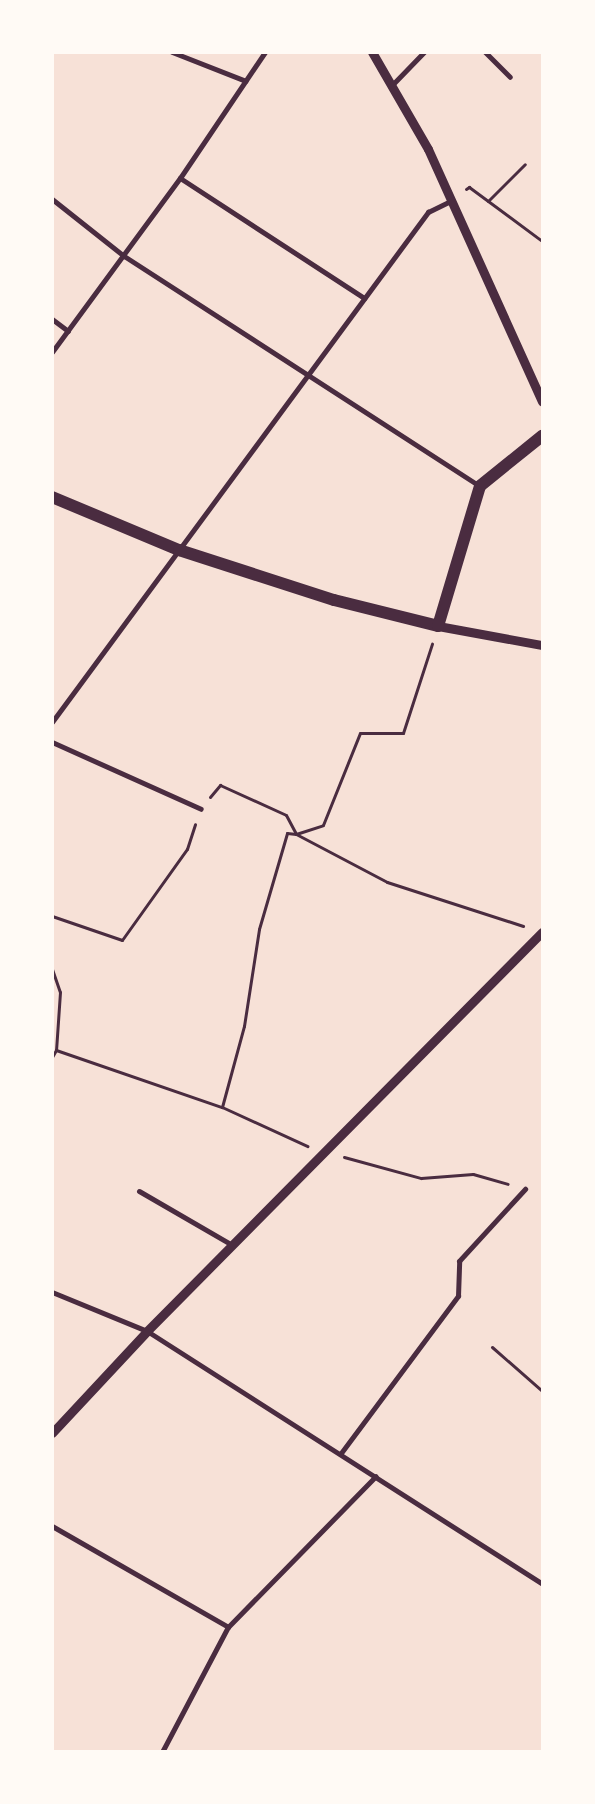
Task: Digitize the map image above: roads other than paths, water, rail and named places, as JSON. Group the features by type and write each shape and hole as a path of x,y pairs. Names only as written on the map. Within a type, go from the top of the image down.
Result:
{"main road":[{"path":"52,497 179,550 334,600 438,626 480,486 542,436"}],"street":[{"path":"172,52 246,82"},
{"path":"52,352 180,178 266,52"},
{"path":"372,52 428,148 542,402"},
{"path":"392,85 424,52"},
{"path":"485,52 510,77"},
{"path":"180,178 364,298"},
{"path":"52,199 124,256 480,486"},
{"path":"52,722 428,212 451,201"},
{"path":"52,319 68,331"},
{"path":"438,626 542,645"},
{"path":"52,742 201,809"},
{"path":"52,1433 232,1245 540,934"},
{"path":"341,1454 458,1296 459,1261 525,1189"},
{"path":"139,1191 232,1245"},
{"path":"52,1292 148,1331 542,1584"},
{"path":"162,1752 228,1626 376,1476"},
{"path":"52,1526 228,1626"}]}
